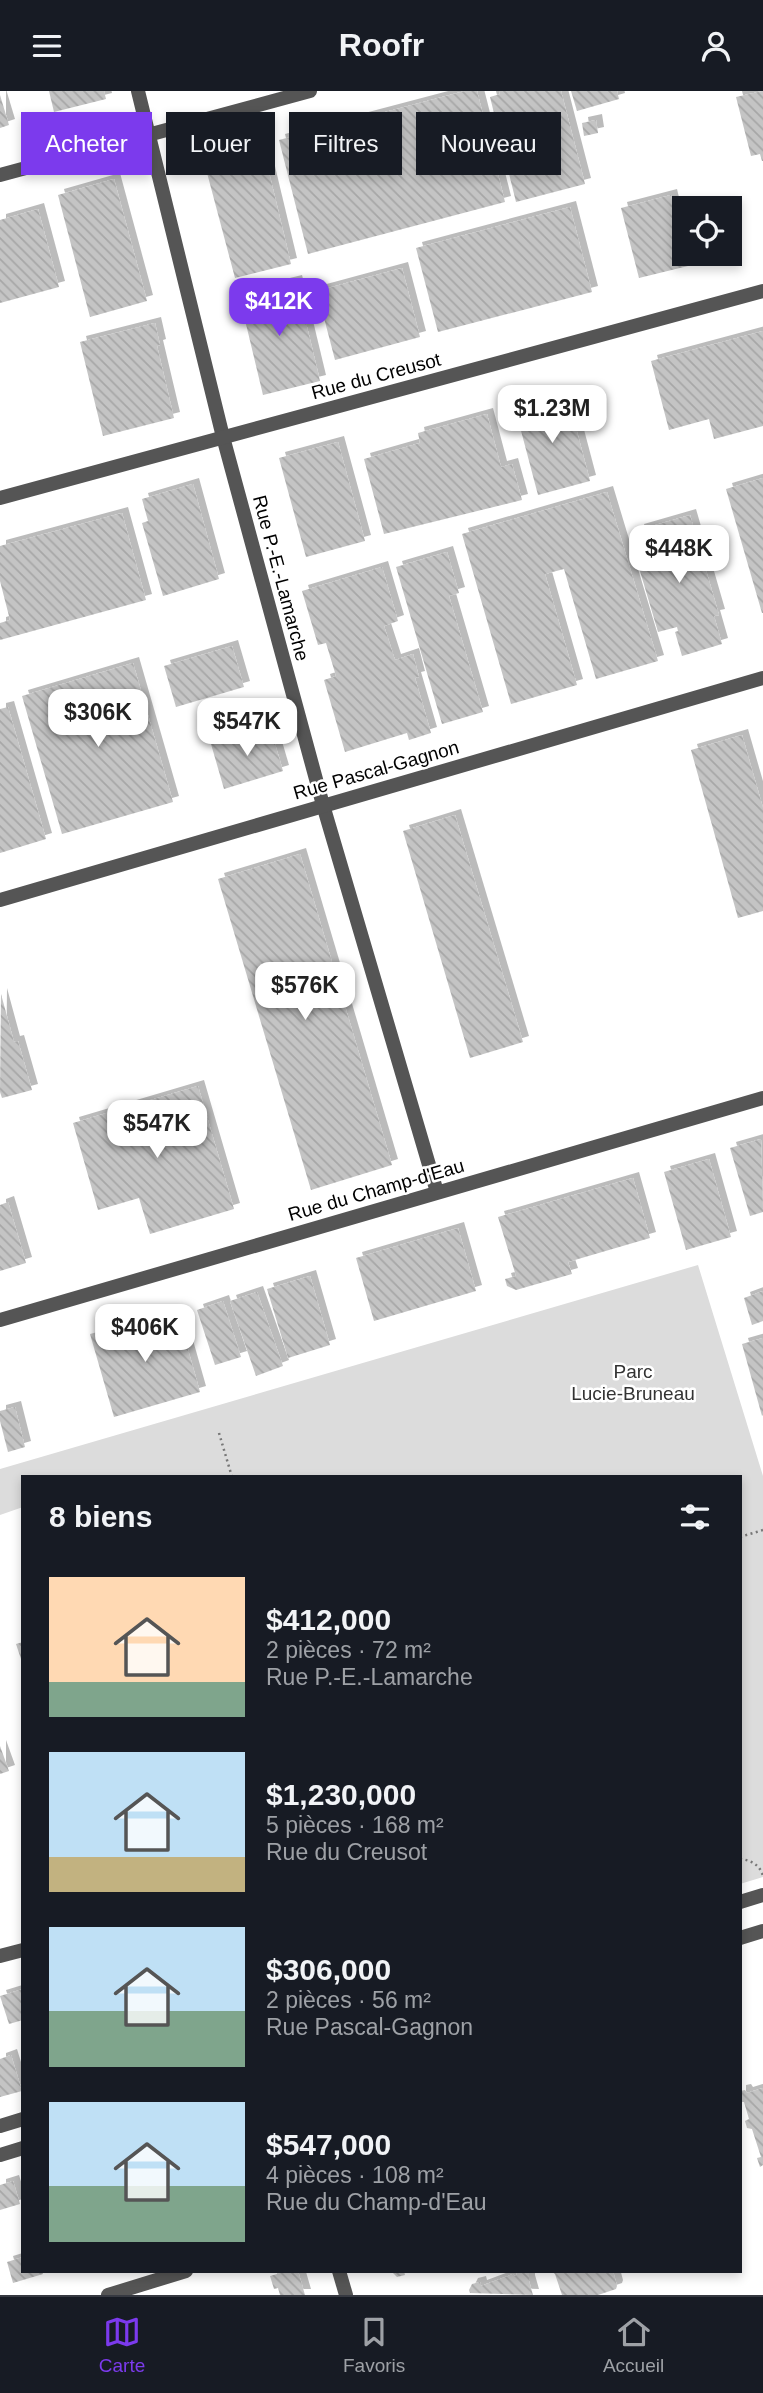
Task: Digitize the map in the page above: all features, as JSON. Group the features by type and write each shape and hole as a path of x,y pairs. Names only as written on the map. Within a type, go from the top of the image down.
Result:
{"street":[{"name":"Rue P.-E.-Lamarche","path":"138,91 144,112"},
{"path":"152,133 310,91"},
{"name":"Rue P.-E.-Lamarche","path":"152,142 223,437 323,805 437,1192"},
{"path":"0,175 21,169"},
{"name":"Rue du Creusot","path":"0,498 763,291"},
{"name":"Rue Pascal-Gagnon","path":"0,900 763,678"},
{"name":"Rue du Champ-d'Eau","path":"0,1320 763,1098"},
{"path":"742,1901 763,1895"},
{"path":"742,1937 763,1931"},
{"path":"0,1957 21,1951"},
{"path":"0,2126 21,2120"},
{"path":"0,2155 21,2149"},
{"path":"108,2295 157,2288 183,2273"},
{"path":"340,2273 346,2295"}],"path":[{"path":"219,1433 231,1475"},
{"path":"742,1536 763,1530"},
{"path":"742,1860 756,1865 763,1876"}],"green space":[{"name":"Parc Lucie-Bruneau","path":"698,1265 763,1476 763,1877 742,1883 742,1475 21,1475 21,1508 0,1515 0,1469"}],"building":[{"path":"49,91 104,91 106,99 54,112"},
{"path":"465,91 477,91 482,112 416,112 416,175 498,175 505,202 308,254 279,140 289,137 289,175 402,175 402,112 385,112"},
{"path":"499,91 561,91 585,184 516,202 509,175 561,175 561,112 494,112 490,97 500,94"},
{"path":"571,91 617,91 619,99 577,111"},
{"path":"763,91 762,161 760,154 751,156 736,97"},
{"path":"0,95 9,125 0,128"},
{"path":"596,120 598,133 584,136 582,123"},
{"path":"208,175 270,175 291,264 235,278"},
{"path":"114,179 147,301 90,317 58,195"},
{"path":"671,195 672,266 688,266 639,278 621,208"},
{"path":"570,207 592,292 438,332 416,248"},
{"path":"38,209 59,287 0,303 0,220"},
{"path":"402,268 420,337 335,360 317,291"},
{"path":"296,281 320,381 263,395 239,295"},
{"path":"155,323 160,345 157,346 174,418 103,436 80,342"},
{"path":"763,331 763,426 714,439 709,419 669,430 651,361"},
{"path":"567,394 590,481 538,495 515,408"},
{"path":"487,414 501,467 512,464 522,500 384,534 364,459 420,443 418,433"},
{"path":"338,442 365,541 306,557 279,458"},
{"path":"763,478 763,613 762,613 726,489"},
{"path":"193,484 219,579 163,596 142,523 148,521 142,499"},
{"path":"607,492 658,661 596,679 564,569 545,574 577,685 511,704 462,534"},
{"path":"122,513 146,600 0,640 0,623 10,620 0,581 0,546"},
{"path":"690,515 719,615 714,616 722,644 682,656 675,632 678,631 677,627 658,632 637,561 646,559 638,530"},
{"path":"447,552 459,593 449,596 483,712 442,724 396,567"},
{"path":"382,567 398,621 384,626 395,660 413,654 419,677 415,678 431,733 409,740 407,733 345,752 324,680 336,676 326,643 318,645 302,591"},
{"path":"232,646 244,687 176,707 164,666"},
{"path":"133,663 173,802 62,834 22,696"},
{"path":"8,707 46,839 0,853 0,709"},
{"path":"270,727 283,771 224,789 211,744"},
{"path":"742,735 763,808 763,911 738,918 691,750"},
{"path":"455,815 523,1042 470,1058 403,831"},
{"path":"300,854 392,1165 311,1190 218,879"},
{"path":"1,994 14,1042 18,1041 32,1090 2,1098 0,1092"},
{"path":"198,1086 234,1209 150,1234 139,1198 98,1210 73,1123"},
{"path":"761,1139 763,1212 750,1216 730,1148"},
{"path":"709,1159 731,1237 686,1250 664,1172"},
{"path":"633,1178 650,1238 568,1262 572,1274 516,1290 507,1286 505,1279 516,1276 498,1217"},
{"path":"8,1202 26,1263 0,1271 0,1205"},
{"path":"458,1228 476,1291 374,1321 356,1258"},
{"path":"310,1276 330,1345 288,1358 267,1289"},
{"path":"763,1291 763,1321 752,1325 744,1298"},
{"path":"257,1292 283,1366 256,1376 230,1301"},
{"path":"223,1301 241,1357 215,1365 197,1310"},
{"path":"177,1311 200,1392 114,1417 90,1334"},
{"path":"763,1338 763,1415 762,1416 742,1344"},
{"path":"15,1407 25,1447 8,1452 0,1411"},
{"path":"21,1643 21,1659 16,1644"},
{"path":"0,1746 9,1771 0,1774"},
{"path":"21,1990 21,2021 9,2024 0,1996"},
{"path":"11,2055 21,2091 0,2097 0,2059"},
{"path":"763,2088 763,2165 760,2167 757,2158 761,2157 752,2129 747,2128 745,2121 749,2119 742,2102 742,2091 747,2093"},
{"path":"13,2181 20,2204 0,2210 0,2185"},
{"path":"21,2258 21,2273 43,2274 13,2283 7,2262"},
{"path":"299,2273 305,2295 280,2295 278,2288 274,2289 270,2276"},
{"path":"393,2273 404,2273 405,2275 397,2277"},
{"path":"529,2273 533,2295 470,2293 472,2284 480,2282 481,2286 513,2274"},
{"path":"614,2273 617,2286 616,2289 598,2295 562,2295 555,2274"}]}
